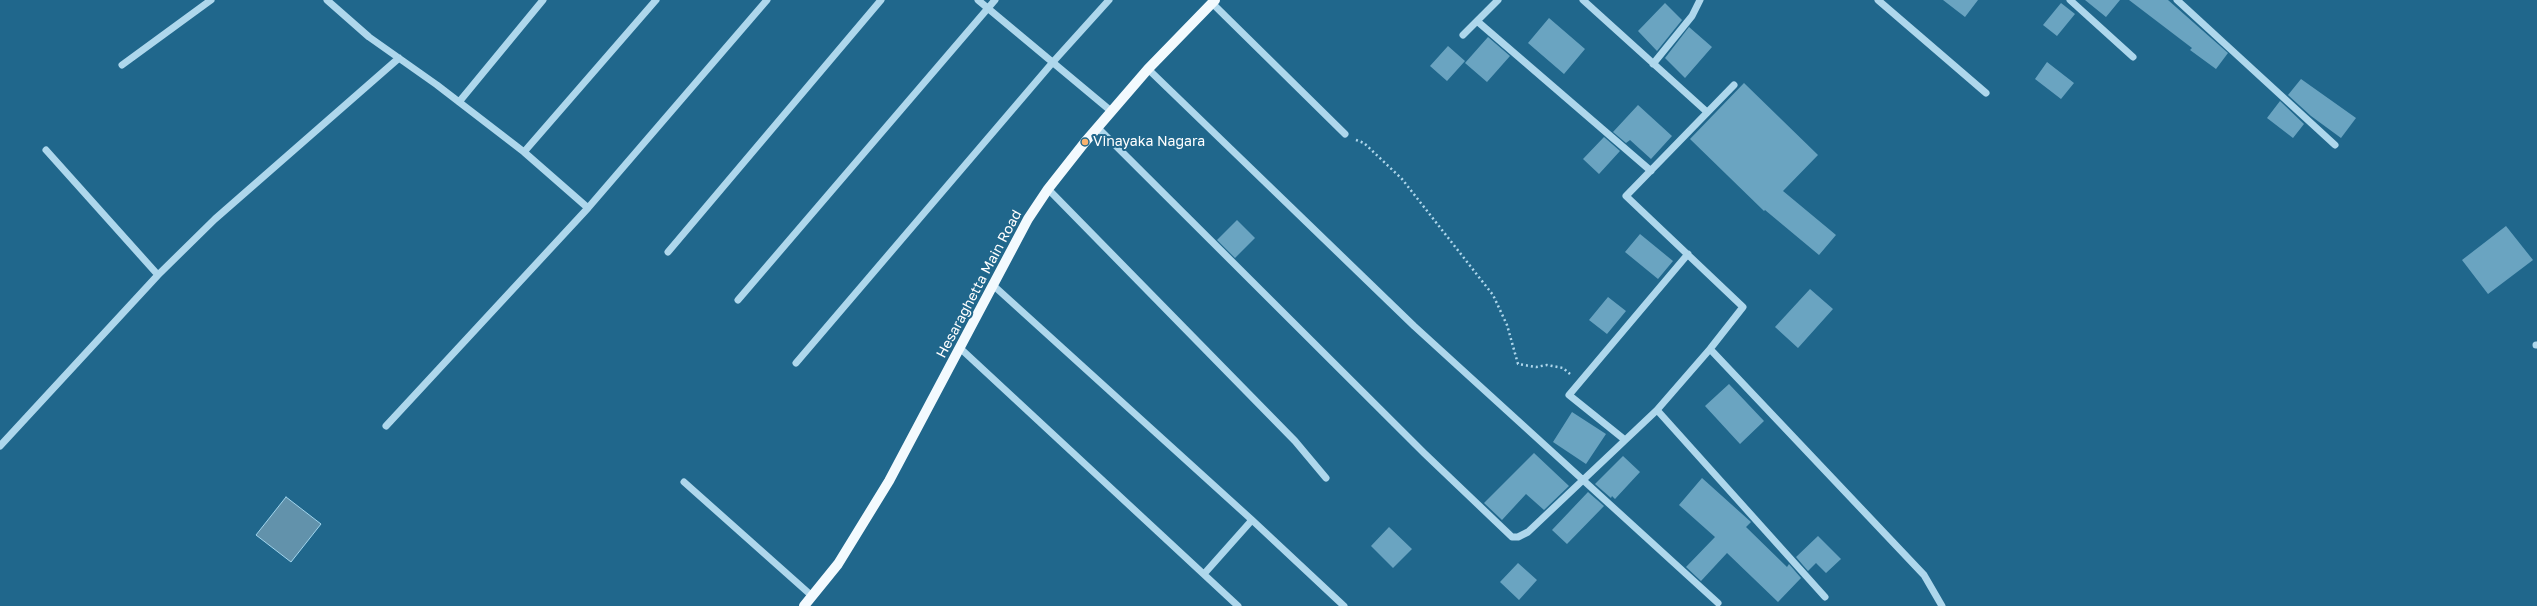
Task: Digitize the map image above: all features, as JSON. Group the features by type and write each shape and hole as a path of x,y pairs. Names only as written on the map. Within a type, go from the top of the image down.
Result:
{"main road":[{"name":"Hesaraghetta Main Road","path":"804,606 838,564 889,481 961,349 1028,219 1048,190 1111,111 1148,69 1214,1"}],"street":[{"path":"122,65 211,0"},
{"path":"327,0 369,36 524,152 588,208"},
{"path":"459,102 543,0"},
{"path":"524,152 656,0"},
{"path":"386,426 588,208 767,0"},
{"path":"668,252 881,0"},
{"path":"978,0 1111,111"},
{"path":"738,300 995,0"},
{"path":"796,363 1053,62 1109,0"},
{"path":"1463,35 1498,0"},
{"path":"1584,0 1707,112"},
{"path":"1653,64 1692,16 1700,0"},
{"path":"1878,0 1986,93"},
{"path":"2070,0 2133,57"},
{"path":"2177,0 2335,145"},
{"path":"1214,1 1345,134"},
{"path":"1477,21 1650,171"},
{"path":"0,446 158,275 215,219 399,58"},
{"path":"1148,69 1414,326 1584,479 1718,603"},
{"path":"1097,128 1424,453 1512,537 1528,532 1657,410 1710,349 1743,306 1626,196 1734,85"},
{"path":"46,150 158,275"},
{"path":"1048,190 1295,441 1326,478"},
{"path":"1625,440 1569,395 1688,254"},
{"path":"994,286 1252,520 1344,606"},
{"path":"961,349 1238,606"},
{"path":"1710,349 1924,575 1942,606"},
{"path":"1657,410 1825,597"},
{"path":"684,482 812,596"},
{"path":"1204,574 1252,520"}],"path":[{"path":"1345,134 1364,143 1402,179 1472,267 1496,301 1507,325 1518,364 1536,366 1547,365 1563,368"}],"water":[{"path":"286,497 321,524 291,562 256,535"}],"building":[{"path":"1943,0 1978,0 1965,17"},
{"path":"2085,0 2120,0 2106,17"},
{"path":"2129,0 2168,0 2228,53 2216,69 2190,50 2192,48"},
{"path":"1665,3 1682,20 1657,51 1638,31"},
{"path":"2061,3 2075,14 2057,36 2043,25"},
{"path":"1549,18 1585,49 1564,74 1528,43"},
{"path":"1689,27 1712,47 1685,78 1665,58"},
{"path":"1488,37 1510,56 1487,82 1465,63"},
{"path":"1448,46 1465,61 1447,81 1430,66"},
{"path":"2047,62 2074,83 2061,99 2035,79"},
{"path":"2301,79 2356,118 2341,138 2311,116 2288,95"},
{"path":"1744,83 1818,155 1783,191 1836,235 1819,255 1765,210 1764,211 1690,139"},
{"path":"2280,101 2304,124 2293,138 2267,118"},
{"path":"1638,105 1672,136 1651,159 1630,140 1626,143 1613,132"},
{"path":"1604,137 1620,151 1599,174 1583,159"},
{"path":"1237,220 1255,238 1235,258 1217,240"},
{"path":"2506,226 2533,260 2488,294 2462,260"},
{"path":"1640,234 1673,261 1658,279 1625,252"},
{"path":"1810,289 1833,309 1798,348 1775,327"},
{"path":"1608,297 1626,311 1607,334 1589,320"},
{"path":"1729,384 1764,421 1740,444 1705,406"},
{"path":"1572,412 1606,434 1586,464 1553,442"},
{"path":"1534,453 1569,486 1544,510 1526,494 1502,520 1484,503"},
{"path":"1623,456 1640,472 1615,499 1612,496 1611,498 1595,484"},
{"path":"1702,478 1751,522 1746,527 1787,567 1789,564 1801,578 1778,602 1727,553 1701,581 1686,567 1715,537 1679,505"},
{"path":"1588,492 1604,506 1567,544 1552,530"},
{"path":"1389,527 1412,549 1393,568 1371,546"},
{"path":"1818,536 1841,559 1826,573 1816,563 1808,571 1796,557"},
{"path":"1518,563 1537,580 1519,600 1500,582"}],"place":[{"name":"Vinayaka Nagara","path":"1085,142"}]}
